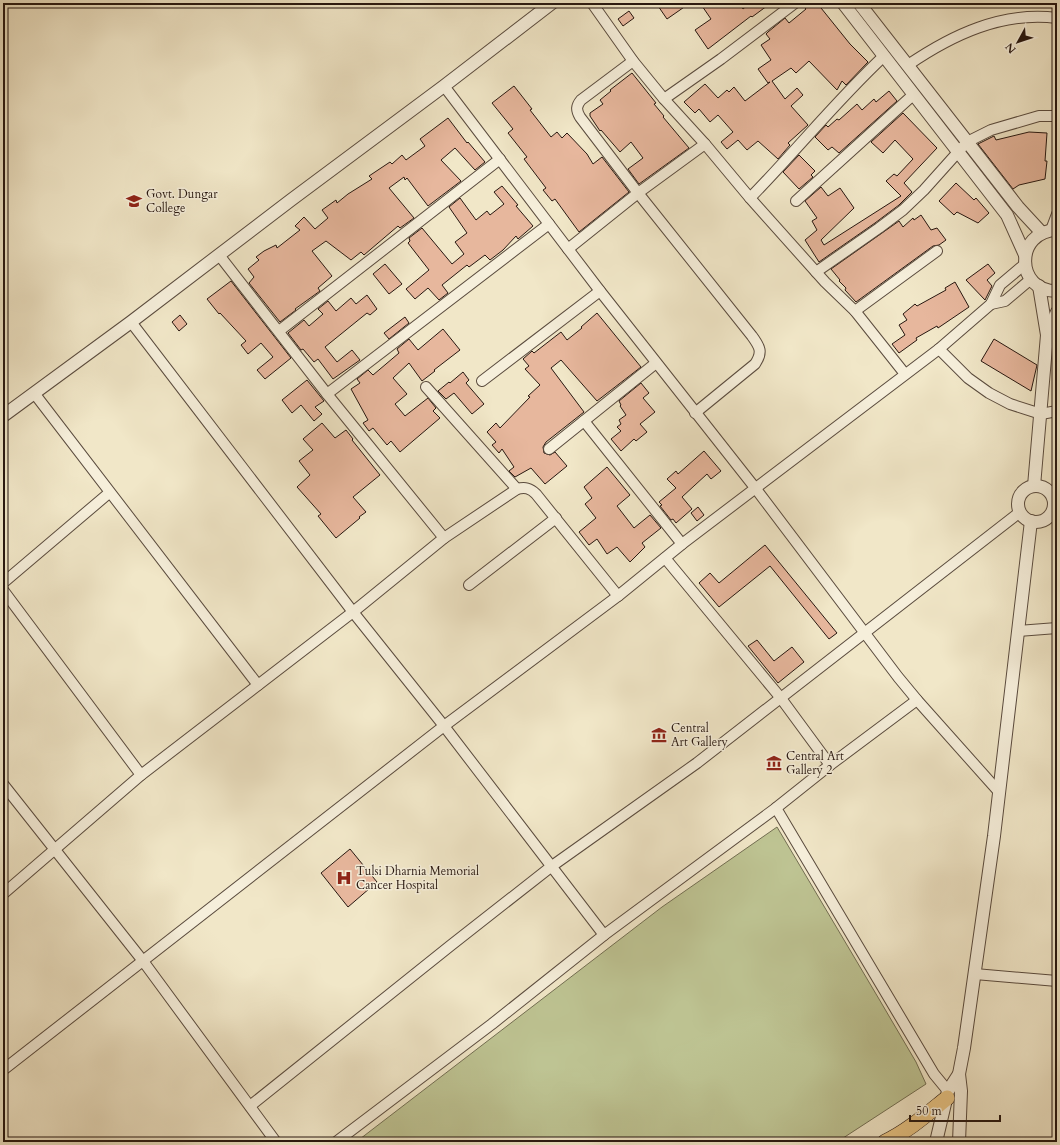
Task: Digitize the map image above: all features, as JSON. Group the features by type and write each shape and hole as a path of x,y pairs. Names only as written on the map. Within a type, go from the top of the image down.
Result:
{"main road":[{"path":"885,1142 915,1124 948,1095"}],"street":[{"path":"3,416 131,322 552,3"},
{"path":"592,3 633,61 664,99 816,272 855,311 905,374"},
{"path":"664,99 721,59 795,3"},
{"path":"843,3 1007,216 1025,259 1027,272 1035,283 1045,289 1057,291"},
{"path":"859,3 1018,207 1050,231"},
{"path":"908,65 933,48 960,34 995,22 1022,18 1057,18"},
{"path":"750,198 778,170 849,90 884,56"},
{"path":"633,61 581,100 577,105 576,111 638,193 752,336 759,347 759,358 755,364 695,413"},
{"path":"444,86 600,291 756,490 917,700 999,792"},
{"path":"796,201 913,95"},
{"path":"816,272 903,210 924,190 968,142 991,130 1039,116 1057,116"},
{"path":"568,249 638,193 705,144"},
{"path":"279,331 500,159"},
{"path":"3,1070 444,726 618,596 682,544 756,490 939,349 991,304 1000,285 1025,259 1028,246 1035,238 1050,231 1057,214"},
{"path":"328,394 549,224"},
{"path":"855,311 937,251"},
{"path":"219,255 444,538"},
{"path":"991,304 1005,300 1035,283"},
{"path":"1034,486 1047,335 1035,283"},
{"path":"482,381 600,291"},
{"path":"1047,335 1057,312"},
{"path":"131,322 353,612 444,726 604,935"},
{"path":"939,349 968,378 989,393 1010,404 1041,414 1057,411"},
{"path":"549,449 656,363"},
{"path":"426,387 517,488"},
{"path":"34,393 258,685"},
{"path":"584,421 682,544"},
{"path":"1034,486 1042,486 1055,496 1053,510 1050,516 1037,522 1031,521 1024,517 1020,512 1018,505 1019,498 1023,491 1028,487 1034,486"},
{"path":"3,894 142,775 353,612 444,538 517,488 530,488 536,494 618,596"},
{"path":"3,583 110,492"},
{"path":"250,1106 552,866 697,763 1020,512"},
{"path":"468,585 556,518"},
{"path":"936,1142 948,1095 959,1074 964,1048 994,836 1031,521"},
{"path":"665,558 780,697 830,765"},
{"path":"3,590 142,775"},
{"path":"1018,631 1057,628"},
{"path":"336,1142 492,1024 604,935 776,808 830,765 917,700"},
{"path":"3,784 143,961 276,1142"},
{"path":"776,808 934,1074 948,1095"},
{"path":"975,974 1057,981"},
{"path":"959,1074 961,1091 959,1142"}],"green space":[{"path":"777,827 916,1062 926,1084 837,1142 356,1142 662,907"}],"building":[{"path":"656,3 690,3 667,19"},
{"path":"700,3 739,3 743,9 750,3 771,3 752,17 751,16 708,49 695,30 711,19"},
{"path":"801,3 817,3 850,44 868,62 846,85 842,81 837,90 809,61 796,73 791,68 772,81 785,99 797,88 803,95 791,106 808,125 788,143 790,145 778,159 758,141 747,150 738,140 727,149 721,142 733,132 718,115 710,122 699,109 695,113 684,102 705,84 718,98 727,90 729,92 734,87 745,101 770,82 768,83 758,69 771,60 761,45 770,39 766,34 785,18 789,23 806,9"},
{"path":"629,11 634,18 623,26 618,19"},
{"path":"632,73 656,103 654,104 664,116 663,117 689,148 639,184 628,169 643,158 631,142 620,152 601,130 600,131 590,116 590,113 603,104 600,100"},
{"path":"514,86 551,137 557,132 562,138 567,133 587,154 593,164 602,157 629,192 579,232 555,199 552,201 543,190 546,188 524,159 527,157 508,133 513,129 492,103"},
{"path":"889,91 897,101 839,153 832,147 828,150 815,137 826,125 828,127 837,119 839,120 857,104 862,110 874,99 876,102"},
{"path":"903,113 937,148 904,183 912,192 899,205 819,262 805,240 817,230 812,221 817,218 805,201 821,187 828,196 840,188 854,208 821,240 824,245 901,196 886,181 894,174 897,176 913,159 895,140 883,153 871,142"},
{"path":"448,118 467,143 468,142 485,162 475,170 455,148 441,160 461,181 428,206 407,178 405,180 404,177 389,188 414,218 400,228 398,226 364,255 361,252 351,260 326,241 312,251 332,276 318,288 320,291 280,322 249,283 254,277 248,269 259,260 256,257 276,245 277,248 300,230 295,226 304,217 315,229 328,218 322,210 336,200 337,203 348,194 372,179 369,176 390,162 392,164 402,155 406,160 425,146 420,139"},
{"path":"1029,132 1047,133 1045,161 1047,161 1045,179 1019,185 1013,189 978,144 994,136 996,140"},
{"path":"799,155 815,171 811,175 813,177 799,189 783,172"},
{"path":"956,183 974,200 976,198 989,213 978,223 957,212 954,215 939,201"},
{"path":"502,186 533,226 518,239 516,236 503,250 490,260 485,255 469,267 467,265 442,285 448,293 439,300 428,288 415,299 406,289 429,270 408,243 410,241 409,238 422,228 452,264 464,254 455,242 467,233 449,207 460,198 476,220 487,211 490,215 504,204 494,192"},
{"path":"921,215 931,230 937,228 946,240 939,245 933,246 856,302 845,290 846,288 831,269 899,221 903,227 913,218 914,220"},
{"path":"385,264 402,284 389,294 373,274"},
{"path":"988,264 995,273 987,280 992,286 985,300 966,280"},
{"path":"231,281 291,358 265,379 257,370 273,357 261,343 248,354 241,345 246,341 220,313 219,314 207,299"},
{"path":"955,282 969,307 938,328 937,326 916,338 917,340 899,353 892,344 905,335 899,325 907,320 903,314 915,304 917,306 946,290 945,288"},
{"path":"367,295 377,309 370,315 367,313 325,347 337,362 352,350 360,360 333,379 318,359 314,362 303,349 301,350 288,333 304,320 309,326 323,314 318,309 328,301 336,311 351,298 356,304"},
{"path":"597,313 641,367 597,401 561,360 551,368 584,412 546,442 543,447 544,453 550,455 555,452 567,466 545,484 531,468 515,477 509,471 514,467 502,449 499,453 492,445 496,442 487,432 496,423 500,428 530,397 528,396 540,385 525,369 529,366 523,359 532,351 534,353 561,332 567,340"},
{"path":"180,315 187,324 179,331 172,322"},
{"path":"405,317 409,323 389,339 384,333"},
{"path":"443,329 460,350 422,381 409,363 393,378 407,394 395,404 405,416 428,398 436,408 433,411 440,418 400,452 391,441 387,445 373,428 369,431 363,423 368,420 351,389 360,383 357,379 368,370 373,375 399,353 397,349 409,339 418,350"},
{"path":"994,339 1037,365 1031,391 981,361"},
{"path":"463,372 469,380 466,383 484,404 472,414 454,393 446,399 438,391"},
{"path":"307,380 324,401 315,407 322,414 314,421 301,405 292,413 282,400"},
{"path":"641,383 649,393 643,398 655,412 640,424 647,432 636,441 634,439 621,451 611,439 621,431 617,427 621,424 619,420 626,415 620,406 619,401"},
{"path":"322,423 335,438 346,430 353,439 352,440 380,475 353,497 366,512 336,538 318,516 321,514 297,487 310,475 299,461 313,450 303,439"},
{"path":"704,451 721,471 711,479 707,474 682,497 692,509 676,523 673,519 671,520 660,506 662,505 659,502 676,488 667,479 676,471 678,474"},
{"path":"607,467 630,495 617,506 634,528 650,515 661,528 642,543 645,547 630,562 617,547 607,554 597,539 589,545 579,532 596,518 585,504 592,498 584,487"},
{"path":"698,507 704,515 697,521 691,513"},
{"path":"765,545 837,633 829,639 770,566 719,607 699,583 710,573 719,583"},
{"path":"757,640 774,661 792,647 804,662 778,683 748,646"},
{"path":"350,849 377,882 348,907 321,873"}],"place":[{"name":"Govt. Dungar College","path":"134,201"},
{"name":"Central Art Gallery","path":"659,735"},
{"name":"Central Art Gallery 2","path":"774,763"},
{"name":"Tulsi Dharnia Memorial Cancer Hospital","path":"344,878"}]}
